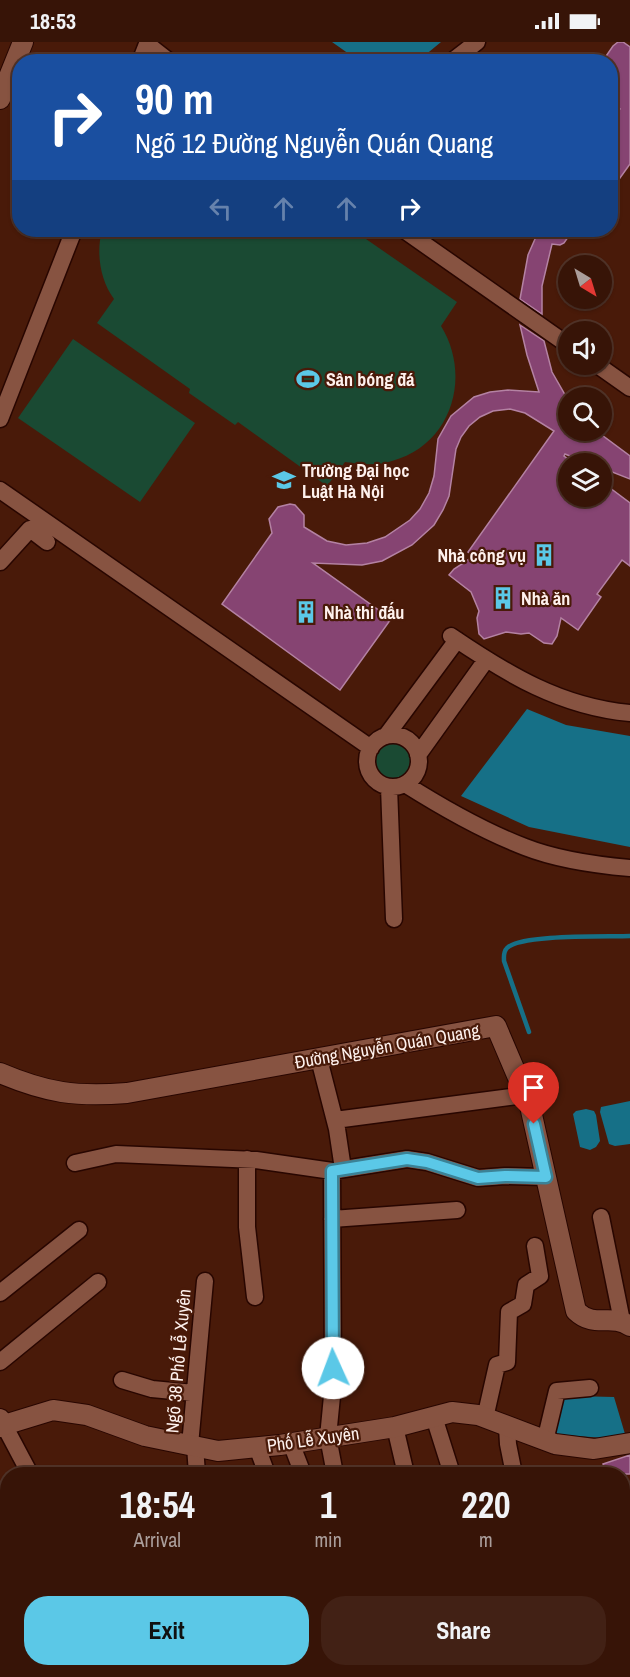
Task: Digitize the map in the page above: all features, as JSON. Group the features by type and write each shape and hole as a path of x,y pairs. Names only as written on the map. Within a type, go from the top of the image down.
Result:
{"street":[{"path":"461,54 477,42"},
{"path":"143,54 147,44 160,54"},
{"path":"0,99 12,69"},
{"path":"0,419 71,237"},
{"path":"414,237 558,338"},
{"path":"612,375 630,388"},
{"path":"0,490 370,748"},
{"path":"0,562 30,529 47,542"},
{"path":"386,736 454,638 520,681 565,699 615,712 630,713"},
{"path":"397,786 416,773 418,755 486,660"},
{"path":"418,755 414,746 405,738 386,736 370,748 367,759 370,774 377,782 397,786 525,847 551,855 630,868"},
{"path":"394,919 397,786"},
{"name":"Đường Nguyễn Quán Quang","path":"0,1072 42,1089 62,1093 94,1096 127,1093 496,1026 530,1106 576,1311 587,1320 626,1324"},
{"path":"319,1059 335,1120 337,1170 332,1219 333,1386 328,1437 333,1467"},
{"path":"335,1120 525,1095"},
{"path":"75,1163 116,1154 247,1159 337,1170 407,1159 427,1162 478,1178 546,1177"},
{"path":"247,1159 247,1227 255,1297"},
{"path":"332,1219 457,1210"},
{"path":"601,1217 626,1324"},
{"path":"0,1293 79,1230"},
{"path":"485,1418 497,1365 507,1362 509,1312 523,1304 526,1285 540,1276 535,1246"},
{"name":"Ngõ 38 Phố Lễ Xuyên","path":"196,1467 193,1446 195,1393 205,1281"},
{"path":"0,1362 98,1282"},
{"path":"122,1380 152,1389 195,1393"},
{"path":"545,1441 557,1391 590,1388"},
{"name":"Phố Lễ Xuyên","path":"1,1424 53,1410 87,1415 145,1436 218,1451 291,1443 395,1427 452,1412 478,1415 545,1441 594,1449 630,1443"},
{"path":"434,1417 450,1467"},
{"path":"1,1424 26,1467"},
{"path":"395,1427 404,1467"},
{"path":"507,1427 513,1467"},
{"path":"291,1443 300,1467"},
{"path":"257,1447 264,1467"}],"green space":[{"path":"100,237 363,237 457,302 441,326 450,346 455,366 455,386 451,406 442,424 429,440 413,453 386,463 345,462 327,486 238,422 235,425 189,393 190,389 97,323 114,299 102,275 99,257"},
{"path":"73,339 195,423 140,502 18,418"},
{"path":"392,742 405,748 411,761 405,774 392,780 379,774 373,761 379,748"}],"water":[{"path":"332,42 441,42 426,54 349,54"},
{"path":"527,709 566,725 630,736 630,847 529,827 461,796"},
{"path":"630,1101 630,1144 615,1146 609,1144 600,1112 601,1107"},
{"path":"586,1109 594,1111 596,1115 600,1141 590,1150 580,1147 573,1114"},
{"path":"564,1397 614,1397 625,1434 604,1438 551,1434 556,1411"}],"building":[{"path":"618,42 623,42 630,47 630,164 618,181 618,112 620,109 618,108 618,54 608,54"},
{"path":"536,237 568,237 560,245 552,244 542,286 542,314 520,299 528,255"},
{"path":"520,325 544,341 552,372 561,387 558,387 558,441 610,441 630,456 630,479 612,472 612,453 558,453 558,507 612,507 612,490 630,503 630,566 622,560 597,594 601,597 578,630 561,618 557,636 552,644 544,643 529,633 506,632 484,639 479,634 477,618 479,611 471,592 449,575 474,556 468,552 554,431 525,413 510,409 493,411 480,417 461,437 456,449 449,496 443,510 434,525 412,545 382,561 362,565 313,563 391,619 340,690 222,604 272,533 269,519 278,507 295,505 304,515 304,527 327,541 346,545 367,543 385,537 410,520 420,509 429,493 434,476 438,439 451,416 474,397 490,392 508,390 539,392"},
{"path":"630,1455 630,1467 604,1467 603,1464"}],"waterway":[{"path":"529,1032 504,961 507,948 529,940 546,938 630,936"}],"place":[{"name":"Sân bóng đá","path":"308,379"},
{"name":"Trường Đại học Luật Hà Nội","path":"284,480"},
{"name":"Nhà công vụ","path":"544,555"},
{"name":"Nhà ăn","path":"503,598"},
{"name":"Nhà thi đấu","path":"306,612"}],"route":[{"path":"333,1368 332,1171 407,1159 427,1162 478,1178 546,1177 534,1124"}]}
